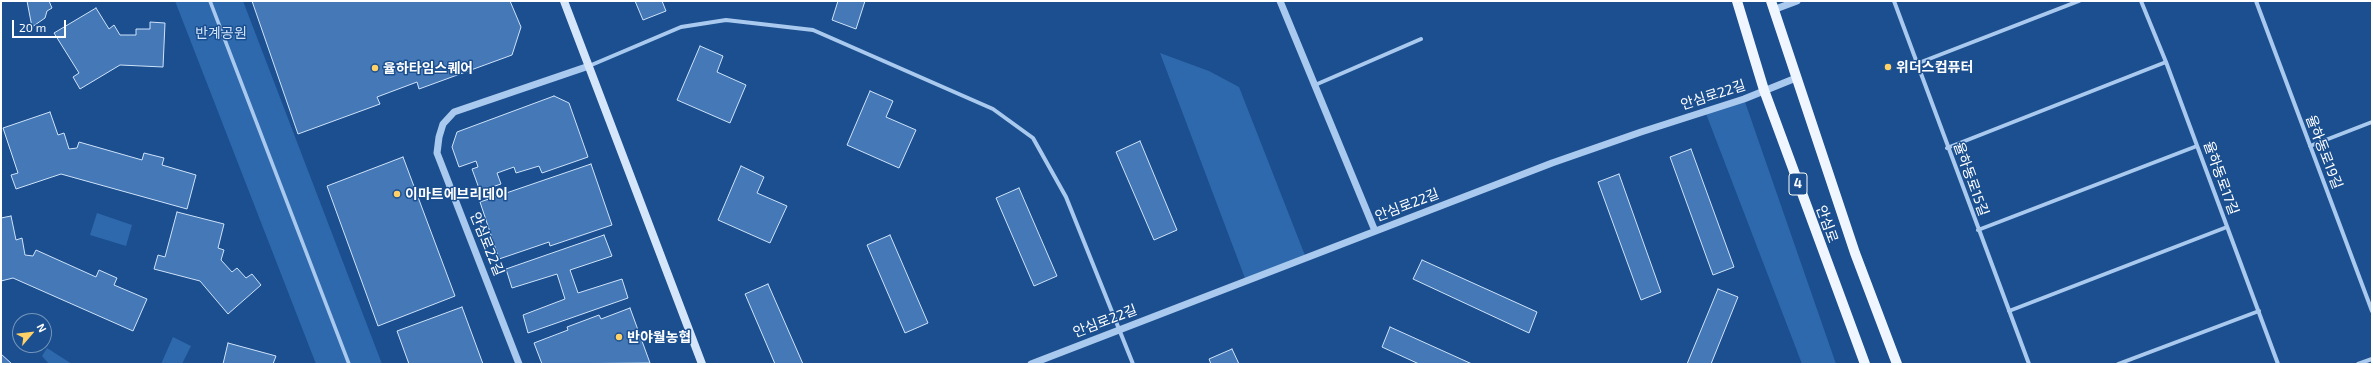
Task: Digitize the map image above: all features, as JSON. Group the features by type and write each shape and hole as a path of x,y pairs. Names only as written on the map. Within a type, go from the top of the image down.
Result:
{"main road":[{"path":"564,1 702,364"},
{"name":"안심로","path":"1737,1 1764,90 1865,364"},
{"name":"안심로","path":"1772,5 1855,253 1897,364"}],"street":[{"path":"210,1 349,364"},
{"path":"1280,1 1375,231"},
{"path":"1772,5 1797,1"},
{"name":"율하동로15길","path":"1894,1 1947,148 2029,364"},
{"path":"1916,64 2079,1"},
{"name":"율하동로17길","path":"2141,1 2166,62 2278,364"},
{"name":"율하동로19길","path":"2256,1 2372,311"},
{"path":"589,66 681,27 726,20 813,30 993,109 1033,138 1063,190 1133,364"},
{"path":"1315,85 1421,39"},
{"path":"1947,148 2166,62"},
{"name":"안심로22길","path":"519,364 437,153 439,137 443,124 454,112 589,66"},
{"name":"안심로22길","path":"1031,364 1552,163 1641,132 1744,99 1796,78"},
{"path":"2310,146 2372,122"},
{"path":"1978,230 2197,146"},
{"path":"2009,311 2228,227"},
{"path":"2118,364 2259,311"},
{"path":"2358,364 2372,359"}],"green space":[{"name":"반계공원","path":"175,1 243,1 382,364 316,364"},
{"path":"1160,53 1209,71 1239,87 1306,258 1246,281"},
{"path":"1744,99 1836,364 1802,364 1705,111"},
{"path":"97,213 132,225 126,246 90,235"},
{"path":"173,337 191,346 182,364 161,364"},
{"path":"52,351 72,364 49,364 42,356 44,353 52,353"}],"building":[{"path":"27,1 49,1 52,8 47,11 45,18 32,27"},
{"name":"율하타임스퀘어","path":"252,1 510,1 521,27 512,55 419,89 417,82 377,97 380,104 298,134"},
{"path":"635,1 662,1 666,11 643,20"},
{"path":"838,1 865,1 856,29 832,20"},
{"path":"96,8 109,29 114,25 120,35 136,35 136,29 150,29 150,22 165,23 163,67 120,65 80,89 73,77 79,73 54,33"},
{"path":"700,46 723,56 717,72 746,85 730,123 677,100"},
{"path":"870,91 893,101 886,117 916,130 899,168 847,145"},
{"path":"554,96 569,103 588,157 542,173 539,166 516,173 514,167 497,173 501,184 480,191 472,169 478,167 476,161 459,167 452,147 457,132"},
{"path":"50,112 58,135 64,133 69,149 77,148 79,142 142,160 144,153 164,158 162,165 196,175 187,209 61,174 16,189 11,175 18,173 3,128"},
{"path":"1140,141 1177,230 1154,240 1116,152"},
{"path":"1691,149 1734,267 1713,275 1670,157"},
{"path":"403,157 455,296 378,326 327,186"},
{"path":"591,164 612,225 550,246 549,242 499,259 480,202"},
{"path":"741,166 764,177 757,193 787,206 770,243 718,220"},
{"path":"1619,174 1661,292 1641,300 1598,182"},
{"path":"1019,188 1057,276 1034,286 996,198"},
{"path":"177,212 224,224 218,248 224,250 221,260 232,272 237,268 246,278 252,274 261,285 228,314 200,281 154,269 158,255 165,257"},
{"path":"11,216 16,240 22,238 25,255 33,256 36,250 96,277 99,270 117,278 114,285 147,299 133,331 13,278 1,281 1,218"},
{"path":"604,235 612,256 570,270 578,293 622,279 628,298 528,333 523,315 565,299 557,274 512,288 506,269"},
{"path":"890,235 928,323 905,333 867,245"},
{"path":"1422,260 1537,312 1529,333 1413,279"},
{"path":"768,284 803,364 775,364 745,294"},
{"path":"1718,289 1738,297 1711,364 1687,364"},
{"path":"462,307 483,364 409,364 397,331"},
{"path":"630,308 650,363 542,364 534,343 568,330 567,327 599,315 601,319"},
{"path":"1390,327 1472,364 1419,364 1382,347"},
{"path":"228,343 276,356 273,364 223,364"},
{"path":"1232,349 1239,364 1211,364 1209,359"},
{"path":"1,354 12,364 1,364"}],"place":[{"name":"위더스컴퓨터","path":"1888,67"},
{"name":"율하타임스퀘어","path":"375,68"},
{"name":"이마트에브리데이","path":"397,194"},
{"name":"반야월농협","path":"619,337"}]}
